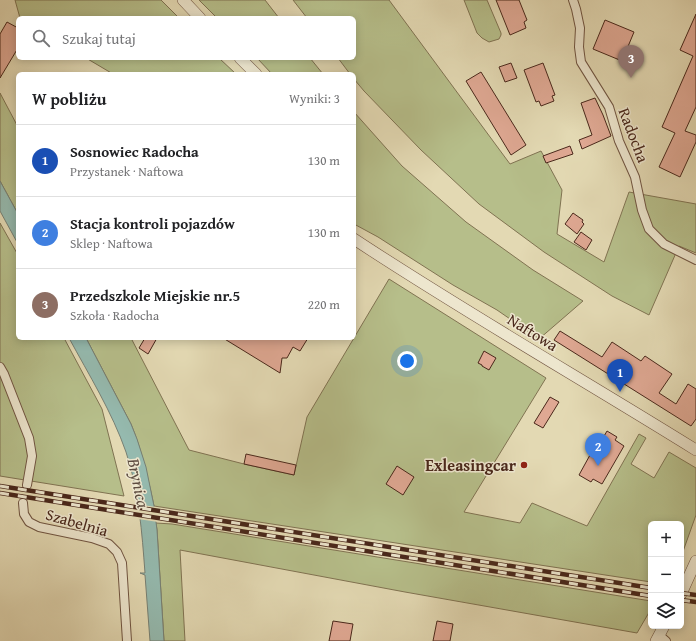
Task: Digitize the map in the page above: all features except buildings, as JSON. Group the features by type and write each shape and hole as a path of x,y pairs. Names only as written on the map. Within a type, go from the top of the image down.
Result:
{"street":[{"path":"183,0 198,16"},
{"name":"Radocha","path":"573,0 580,28 579,47 581,62 609,107 619,141 635,177 642,210 649,229 664,244 696,260"},
{"path":"242,60 254,72"},
{"name":"Naftowa","path":"356,240 696,450"},
{"path":"0,367 29,438 32,456 27,485"},
{"name":"Szabelnia","path":"23,503 24,514 29,522 39,527 92,538 109,544 117,552 122,563 127,641"},
{"path":"681,593 696,561"}],"green space":[{"path":"15,0 161,0 177,16 19,16"},
{"path":"199,0 265,0 277,16 215,16"},
{"path":"293,0 389,0 510,164 541,151 562,190 557,234 604,262 629,192 696,204 696,253 679,246 649,315 612,296 544,252 479,204 421,150 364,91 356,81 356,72 348,72 340,60 356,60 356,16 305,16"},
{"path":"464,0 487,0 501,33 499,39 489,42 477,33"},
{"path":"89,60 221,60 234,72 110,72"},
{"path":"259,60 312,60 321,72 270,72"},
{"path":"0,93 16,123 16,210 0,181"},
{"path":"356,114 402,166 466,222 533,270 583,301 539,339 497,310 453,285 378,237 356,225"},
{"path":"0,223 16,251 16,340 65,340 102,409 124,496 0,476"},
{"path":"389,279 546,378 464,512 520,523 532,503 587,526 639,434 646,438 631,464 654,478 669,452 696,468 696,515 684,549 684,521 648,521 648,582 154,506 142,454 131,424 87,340 132,340 189,450 294,475 307,417 353,340 356,340 356,335"},
{"path":"156,523 172,524 648,601 648,614 637,633 180,550 185,641 164,641"}],"water":[{"path":"0,181 16,210 16,240 0,211"},
{"name":"Brynica","path":"70,340 87,340 131,424 146,467 157,530 164,641 150,641 145,575 140,573 145,573 143,543 134,482 126,452 107,408"}],"pier":[{"path":"136,504 156,507 158,522 138,519"}],"tunnel":[{"path":"23,503 27,485"}],"railway":[{"path":"0,486 648,588"},
{"path":"0,493 648,596"},
{"path":"684,593 696,595"},
{"path":"684,600 696,602"}],"place":[{"name":"Przedszkole Miejskie nr.5","path":"631,78"},
{"name":"Sosnowiec Radocha","path":"620,392"},
{"name":"Exleasingcar","path":"524,465"},
{"name":"Stacja kontroli pojazdów","path":"598,466"}]}
